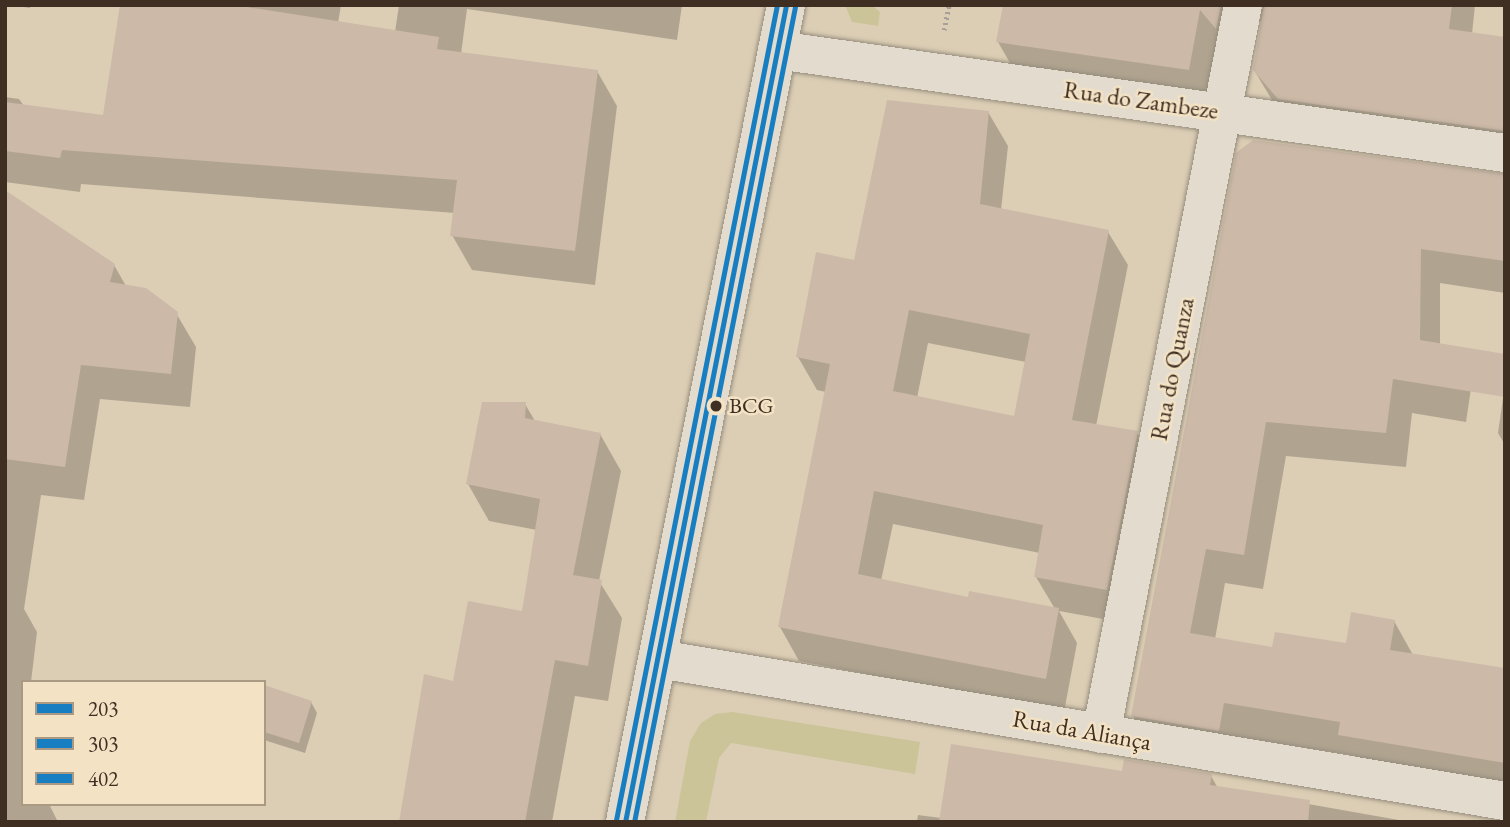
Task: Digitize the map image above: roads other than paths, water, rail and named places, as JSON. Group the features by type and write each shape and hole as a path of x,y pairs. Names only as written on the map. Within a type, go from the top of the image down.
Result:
{"street":[{"path":"625,822 660,659 786,5"},
{"name":"Rua do Quanza","path":"1101,734 1243,5"},
{"name":"Rua do Zambeze","path":"777,50 1505,153"},
{"name":"Rua da Aliança","path":"660,659 1505,801"}],"place":[{"name":"BCG","path":"716,406"}]}
